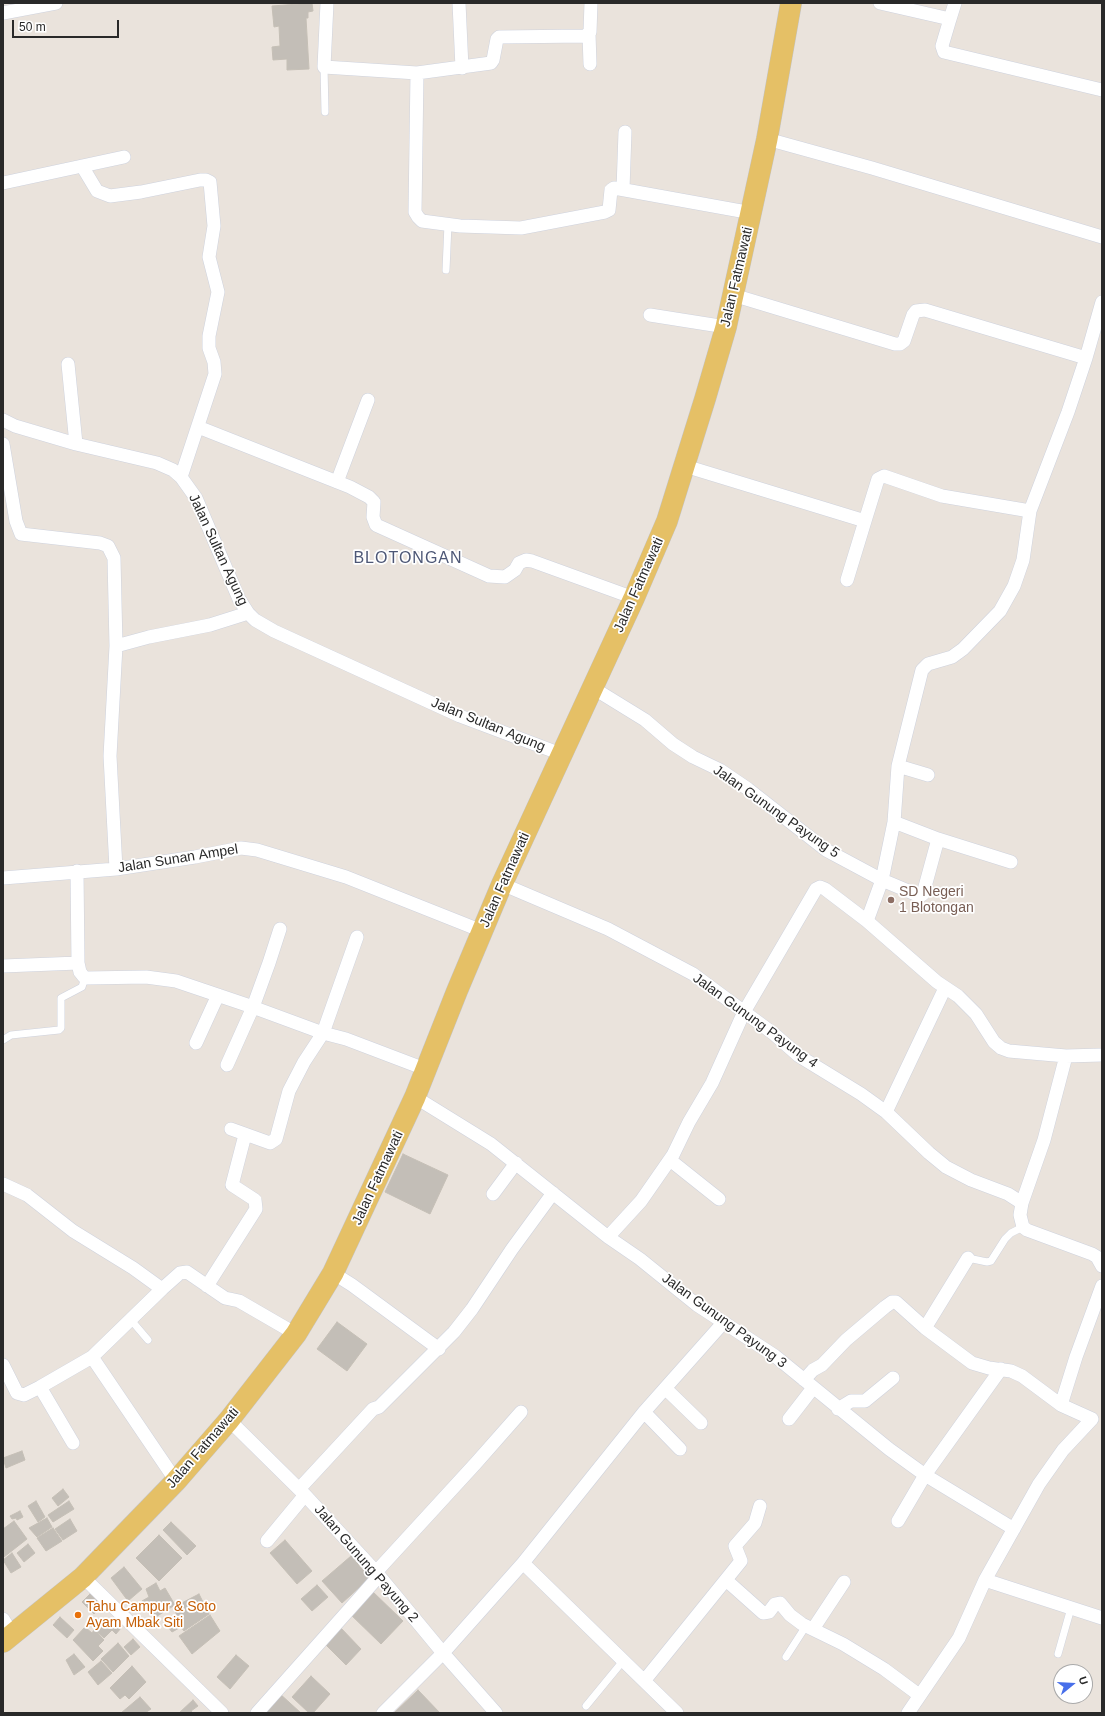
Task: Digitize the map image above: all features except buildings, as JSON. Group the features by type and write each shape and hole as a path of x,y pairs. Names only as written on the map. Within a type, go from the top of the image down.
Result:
{"main road":[{"name":"Jalan Fatmawati","path":"6,1632 83,1577 176,1481 229,1420 296,1334 333,1273 415,1097 425,1069 502,884 634,598 667,521 685,466 726,327 767,139 791,3"}],"street":[{"path":"3,13 56,3"},
{"path":"327,3 324,67 417,74 462,68 491,62 493,60 497,39 499,37 585,36 588,34"},
{"path":"459,3 462,68"},
{"path":"590,64 588,34 590,32 591,3"},
{"path":"880,3 950,19"},
{"path":"955,3 942,46 944,52 1102,90"},
{"path":"417,74 415,212 422,221 521,228 609,210 611,190 614,188 752,213"},
{"path":"623,189 625,132"},
{"path":"767,139 872,168 1102,237"},
{"path":"3,183 124,157"},
{"path":"82,166 97,191 110,196 141,192 200,180 210,182 214,226 209,257 218,292 209,336 209,348 214,362 215,374 181,477"},
{"path":"733,295 896,344 900,344 904,341 913,315 916,311 925,310 1086,358"},
{"path":"867,921 882,880 894,822 898,766 922,670 928,664 952,657 963,649 1000,611 1014,586 1023,560 1030,511 1068,412 1100,319 1102,302"},
{"path":"650,315 726,327"},
{"path":"68,364 76,444"},
{"path":"337,482 368,400"},
{"name":"Jalan Sultan Agung","path":"3,420 14,426 76,444 166,466 181,477 196,498 239,599 248,613 255,620 274,631 460,716 561,754"},
{"path":"198,427 337,482 369,497 374,502 373,517 376,525 489,576 505,577 515,570 519,563 526,560 634,598"},
{"path":"3,444 16,521 21,534 100,543 108,546 114,558 116,646 110,756 116,869"},
{"path":"685,466 864,522"},
{"path":"847,580 878,479 884,476 942,496 1030,511"},
{"path":"116,646 149,637 174,634 248,613"},
{"name":"Jalan Gunung Payung 5","path":"593,688 645,720 673,744 693,757 720,770 748,789 826,850 882,880 920,896 923,894 938,838"},
{"path":"898,766 928,775"},
{"path":"894,822 1011,862"},
{"name":"Jalan Sunan Ampel","path":"3,878 116,869 241,848 257,850 346,877 482,931"},
{"path":"77,871 78,963 80,972 85,977 162,979 176,981 218,994 323,1033 346,1039 425,1069"},
{"name":"Jalan Gunung Payung 4","path":"502,884 608,929 693,974 799,1056 886,1112 946,1167 971,1180 1008,1194 1022,1203"},
{"path":"608,1237 641,1201 670,1160 712,1083 744,1012 816,889 825,889 867,921 904,955 945,988 958,996 976,1014 994,1042 1001,1048 1009,1051 1066,1056 1102,1055"},
{"path":"227,1065 253,1007 280,930"},
{"path":"231,1130 270,1143 276,1139 289,1091 304,1062 323,1033 357,937"},
{"path":"3,966 78,963"},
{"path":"886,1112 945,988"},
{"path":"196,1043 218,994"},
{"path":"1066,1056 1044,1140 1022,1203 1020,1215 1023,1227 1027,1230 1092,1254 1097,1257 1102,1266"},
{"name":"Jalan Gunung Payung 3","path":"415,1097 491,1144 608,1237 640,1259 691,1300 723,1323 775,1356 838,1409 889,1449 926,1475 1014,1529"},
{"path":"207,1286 256,1209 255,1200 234,1182 245,1135"},
{"path":"670,1160 719,1199"},
{"path":"493,1194 516,1163"},
{"path":"3,1184 27,1195 73,1231 133,1268 162,1289"},
{"path":"267,1541 302,1492 373,1410 439,1349 454,1332 472,1309 512,1249 553,1193"},
{"path":"925,1328 968,1258"},
{"path":"3,1365 17,1393 20,1395 24,1395 40,1387 92,1357 162,1289 183,1272 187,1272 224,1298 239,1301 296,1334"},
{"path":"333,1273 352,1285 439,1349"},
{"path":"1061,1405 1076,1357 1101,1291"},
{"path":"789,1419 809,1384 813,1370 822,1365 846,1340 884,1307 892,1302 896,1302 925,1328 972,1363 989,1368 1011,1371 1022,1376 1061,1405 1097,1420 1063,1450 1039,1484 985,1580 959,1638 908,1713"},
{"path":"382,1713 443,1653 523,1562 644,1412 723,1323"},
{"path":"92,1357 176,1481"},
{"path":"898,1521 926,1475 1001,1369"},
{"path":"838,1409 851,1401 864,1402 893,1378"},
{"path":"40,1387 73,1442"},
{"path":"666,1388 701,1423"},
{"path":"257,1713 520,1412"},
{"path":"644,1412 680,1449"},
{"name":"Jalan Gunung Payung 2","path":"229,1420 302,1492 377,1574 443,1653 496,1713"},
{"path":"644,1681 741,1561 735,1546 755,1522 760,1506"},
{"path":"523,1562 677,1713"},
{"path":"83,1577 222,1713"},
{"path":"726,1580 762,1613 769,1612 775,1604 780,1603 796,1620 843,1644 878,1666 919,1695"},
{"path":"985,1580 1102,1618"},
{"path":"809,1627 844,1582"}],"lane":[{"path":"324,67 325,112"},
{"path":"446,270 448,224"},
{"path":"3,1040 11,1035 59,1030 61,1028 61,998 82,987 85,977"},
{"path":"968,1258 987,1262 991,1261 1005,1239 1011,1233 1023,1227"},
{"path":"131,1320 148,1340"},
{"path":"1058,1654 1071,1608"},
{"path":"786,1657 809,1627"},
{"path":"586,1706 623,1661"}],"place":[{"name":"SD Negeri 1 Blotongan","path":"891,900"},
{"name":"Tahu Campur & Soto Ayam Mbak Siti","path":"78,1615"}],"district":[{"name":"BLOTONGAN","path":"408,559"}]}
